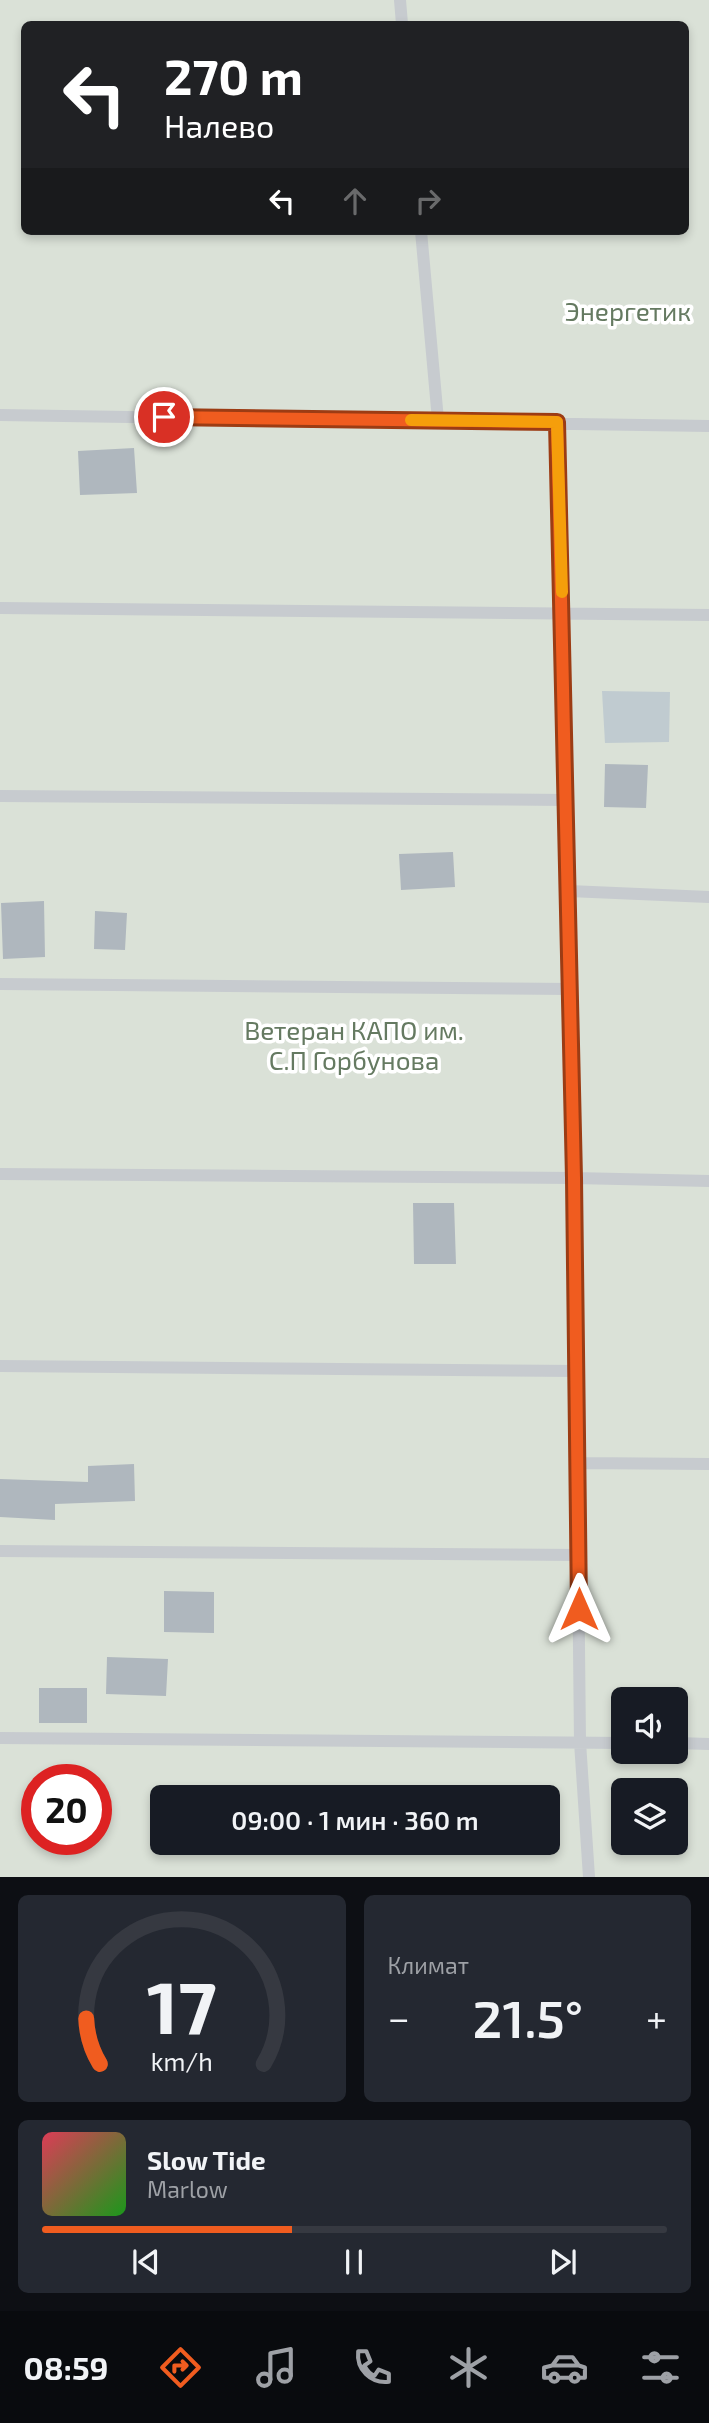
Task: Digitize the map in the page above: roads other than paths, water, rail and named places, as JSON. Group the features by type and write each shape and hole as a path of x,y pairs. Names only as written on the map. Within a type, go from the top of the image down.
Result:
{"lane":[{"path":"400,0 402,21"},
{"path":"421,235 438,420"},
{"path":"0,415 709,426"},
{"path":"557,422 571,989 580,1742 589,1877"},
{"path":"0,608 709,615"},
{"path":"0,796 567,800"},
{"path":"569,891 709,897"},
{"path":"0,984 571,989"},
{"path":"0,1174 709,1181"},
{"path":"0,1366 577,1371"},
{"path":"578,1463 709,1464"},
{"path":"0,1551 579,1555"},
{"path":"0,1738 611,1743"},
{"path":"688,1743 709,1744"}],"park label":[{"name":"Энергетик","path":"628,312"},
{"name":"Ветеран КАПО им. С.П Горбунова","path":"354,1046"}]}
